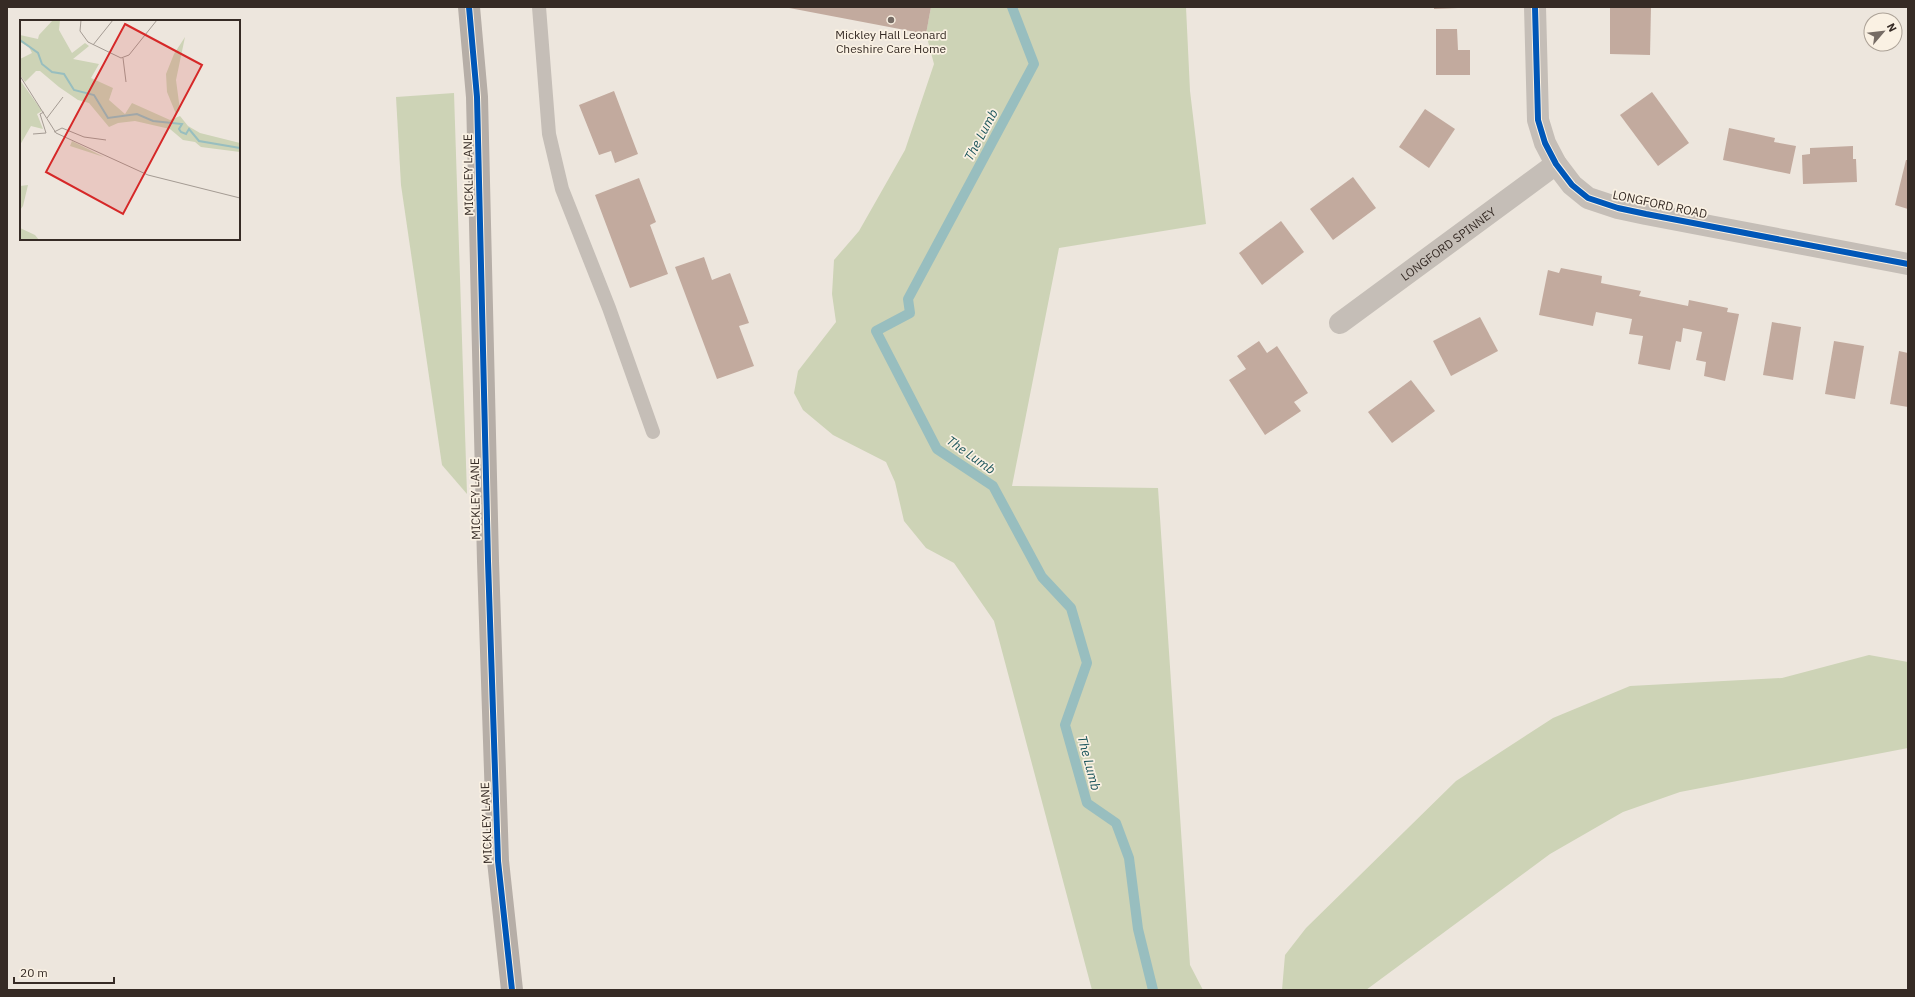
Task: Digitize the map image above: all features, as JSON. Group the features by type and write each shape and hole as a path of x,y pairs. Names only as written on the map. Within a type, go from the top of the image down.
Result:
{"street":[{"name":"MICKLEY LANE","path":"469,7 477,97 488,569 498,861 512,990"},
{"name":"LONGFORD ROAD","path":"1535,7 1538,120 1545,143 1556,164 1572,185 1588,198 1618,208 1908,264"},
{"name":"LONGFORD SPINNEY","path":"1340,323 1556,164"}],"lane":[{"path":"539,7 548,134 562,189 609,308 653,432"}],"green space":[{"path":"931,7 1186,7 1190,91 1206,224 1059,248 1012,486 1158,488 1190,965 1203,990 1092,990 994,621 954,563 926,548 904,521 895,482 886,462 833,435 803,410 794,393 798,371 836,322 832,294 834,260 859,231 905,150 934,64 926,34"},
{"path":"454,93 467,494 442,465 401,185 396,97"},
{"path":"1869,655 1908,662 1908,748 1680,792 1623,812 1550,854 1366,990 1282,990 1285,955 1306,928 1456,781 1553,718 1630,686 1782,678"}],"building":[{"name":"Mickley Hall Leonard Cheshire Care Home","path":"784,7 931,7 926,34"},
{"path":"1434,7 1458,7 1458,8 1434,9"},
{"path":"1610,7 1651,7 1650,55 1610,54"},
{"path":"1436,29 1457,29 1458,50 1470,50 1470,75 1436,75"},
{"path":"614,91 638,154 615,163 611,151 599,155 579,105"},
{"path":"1652,92 1689,143 1658,166 1620,115"},
{"path":"1425,109 1455,129 1429,168 1399,147"},
{"path":"1729,128 1775,138 1774,142 1796,146 1790,174 1723,160"},
{"path":"1853,146 1853,159 1856,159 1857,182 1803,184 1802,155 1810,154 1810,148"},
{"path":"1906,160 1908,160 1908,209 1895,205"},
{"path":"1353,177 1376,208 1333,240 1310,209"},
{"path":"639,178 656,222 650,225 668,274 630,288 595,195"},
{"path":"1281,221 1304,252 1262,285 1239,253"},
{"path":"704,257 712,280 730,273 749,323 739,326 754,366 717,379 675,267"},
{"path":"1561,268 1602,276 1601,283 1641,291 1639,296 1688,306 1689,300 1728,308 1727,312 1739,314 1725,381 1704,376 1706,362 1696,360 1702,332 1683,328 1681,342 1676,341 1670,370 1638,364 1643,336 1629,334 1632,319 1596,312 1593,326 1539,315 1548,270 1559,273"},
{"path":"1480,317 1498,351 1451,376 1433,341"},
{"path":"1772,322 1801,327 1793,380 1763,375"},
{"path":"1259,341 1267,353 1277,346 1308,393 1294,402 1301,411 1265,435 1229,380 1246,369 1237,356"},
{"path":"1834,341 1864,346 1855,399 1825,394"},
{"path":"1899,351 1908,353 1908,407 1890,404"},
{"path":"1411,380 1435,411 1392,443 1368,412"}],"waterway":[{"name":"The Lumb","path":"1012,7 1034,64 908,299 910,313 876,331 937,449 993,486 1042,577 1071,608 1087,663 1065,725 1087,803 1116,823 1129,858 1138,929 1153,990"}],"cycle path":[{"path":"469,7 477,97 488,561 498,861 512,990"},
{"path":"1535,7 1538,120 1545,143 1556,164 1572,185 1588,198 1618,208 1646,214 1908,264"}],"place":[{"name":"Mickley Hall Leonard Cheshire Care Home","path":"891,20"}]}
